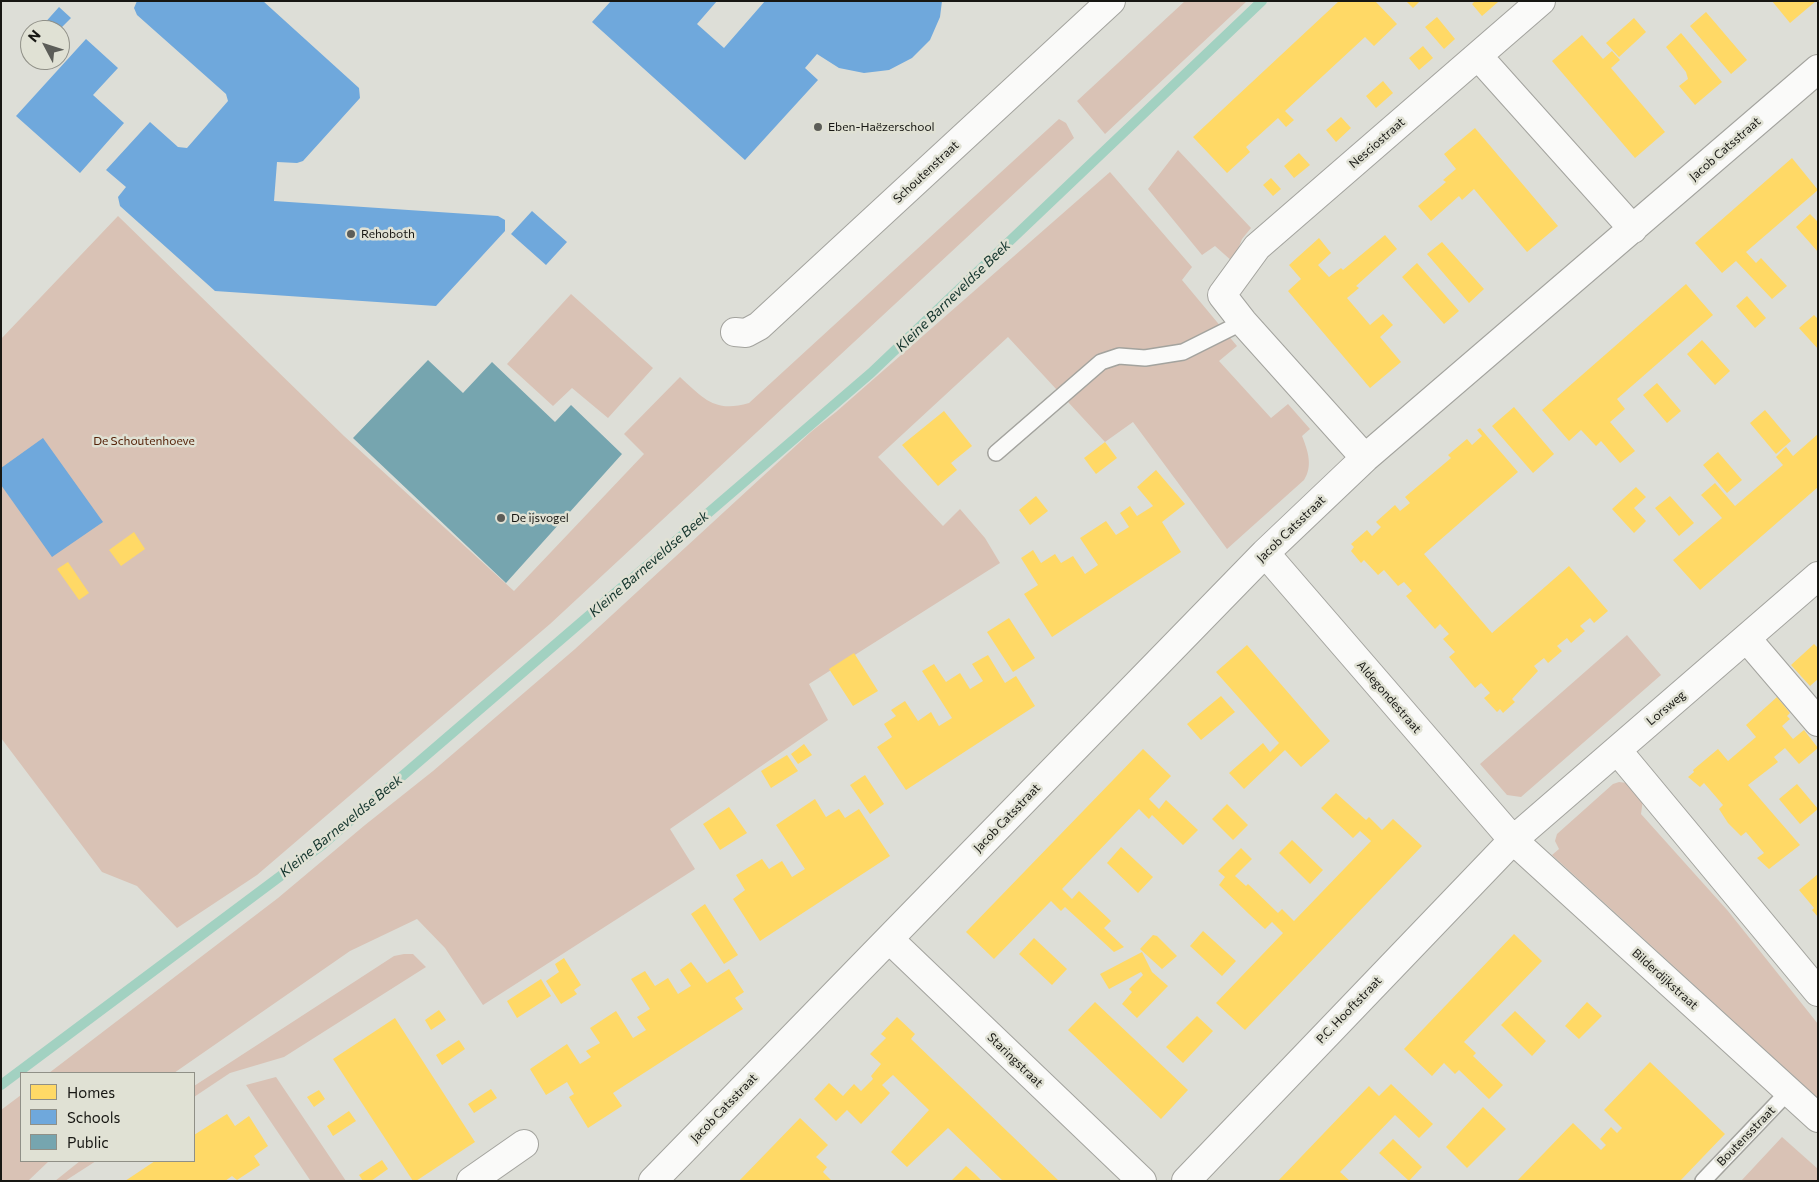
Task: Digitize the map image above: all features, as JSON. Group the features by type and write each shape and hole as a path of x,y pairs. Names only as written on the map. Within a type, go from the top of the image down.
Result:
{"street":[{"name":"Schoutenstraat","path":"735,332 746,333 759,326 1111,1"},
{"name":"Nesciostraat","path":"1243,322 1222,295 1257,247 1541,1"},
{"path":"1478,56 1632,230"},
{"name":"Jacob Catsstraat","path":"653,1181 1264,553 1364,458 1818,70"},
{"path":"1243,322 1364,458"},
{"name":"Aldegondestraat","path":"1264,553 1513,840"},
{"name":"Lorsweg","path":"1513,840 1818,576"},
{"path":"1747,639 1818,722"},
{"path":"1617,750 1818,992"},
{"name":"Bilderdijkstraat","path":"1513,840 1818,1118"},
{"name":"P.C. Hooftstraat","path":"1186,1181 1513,840"},
{"name":"Staringstraat","path":"888,940 1142,1181"},
{"path":"471,1181 524,1144"}],"lane":[{"path":"996,453 1101,362 1119,356 1145,358 1183,352 1243,322"},
{"name":"Boutensstraat","path":"1703,1181 1788,1092"}],"green space":[{"path":"1185,1 1247,1 1105,134 1077,101"},
{"name":"De Schoutenhoeve","path":"1059,119 1066,123 1074,138 550,624 257,875 177,928 137,886 102,872 1,738 1,339 118,216 344,436 514,591 644,454 624,434 680,377 703,398 711,402 727,406 749,403"},
{"path":"1178,150 1251,228 1242,239 1233,262 1215,246 1202,255 1148,189"},
{"path":"1110,172 1192,267 1182,280 1237,346 1219,361 1271,418 1288,404 1310,429 1302,436 1308,453 1309,464 1304,480 1227,549 1133,422 1105,442 1008,337 878,457 943,526 960,509 985,538 1000,563 809,684 828,720 670,829 695,869 483,1005 445,948 417,919 350,951 175,1072 50,1072 278,898 433,771 575,649 812,431"},
{"path":"571,294 653,368 608,418 572,388 553,406 507,364"},
{"path":"1627,635 1661,675 1521,797 1507,795 1480,764"},
{"path":"1619,782 1627,783 1643,799 1641,814 1728,911 1818,1024 1818,1098 1552,855 1559,849 1555,841 1557,834 1613,784"},
{"path":"413,954 426,967 284,1057 230,1073 195,1096 195,1085 394,956"},
{"path":"276,1077 346,1181 310,1180 246,1085"},
{"path":"20,1096 20,1162 48,1162 28,1181 1,1181 1,1110"},
{"path":"1782,1137 1818,1169 1818,1181 1741,1181"},
{"path":"79,1162 94,1162 65,1181 55,1181"}],"building: Homes":[{"path":"1339,1 1375,1 1397,24 1374,46 1365,37 1285,111 1294,120 1286,127 1278,118 1246,147 1250,152 1227,173 1193,137"},
{"path":"1406,1 1420,1 1413,8"},
{"path":"1475,1 1498,2 1482,16 1472,4"},
{"path":"1772,1 1816,1 1790,23"},
{"path":"1706,12 1747,60 1731,74 1690,26"},
{"path":"1437,17 1455,39 1444,49 1425,27"},
{"path":"1634,18 1646,32 1619,57 1606,43"},
{"path":"1681,33 1722,82 1695,105 1679,86 1688,79 1686,72 1666,47"},
{"path":"1582,35 1603,59 1612,51 1620,60 1611,68 1665,132 1635,158 1552,61"},
{"path":"1423,46 1433,58 1419,70 1409,58"},
{"path":"1383,81 1393,93 1376,108 1366,96"},
{"path":"1341,117 1351,128 1336,142 1326,130"},
{"path":"1475,128 1558,226 1527,252 1474,189 1462,200 1459,196 1431,221 1418,206 1446,182 1443,180 1456,169 1444,154"},
{"path":"1299,153 1310,165 1294,178 1284,166"},
{"path":"1792,158 1818,190 1746,252 1756,263 1761,258 1787,286 1772,299 1736,261 1722,273 1695,243"},
{"path":"1271,178 1281,189 1273,196 1263,185"},
{"path":"1810,214 1818,222 1818,252 1796,227"},
{"path":"1385,235 1397,249 1356,286 1359,288 1347,298 1370,325 1383,314 1393,325 1380,337 1401,362 1370,388 1288,291 1301,279 1289,265 1319,238 1331,253 1318,265 1329,277 1341,268 1343,270"},
{"path":"1442,242 1484,289 1469,303 1427,254"},
{"path":"1417,263 1459,311 1444,324 1402,277"},
{"path":"1686,284 1713,315 1617,399 1625,409 1610,422 1635,451 1620,463 1601,441 1596,446 1581,430 1569,441 1542,410"},
{"path":"1747,296 1766,318 1755,328 1736,306"},
{"path":"1814,315 1818,319 1818,349 1799,328"},
{"path":"1702,340 1730,371 1715,385 1687,354"},
{"path":"1657,383 1681,411 1667,423 1643,395"},
{"path":"1514,407 1554,454 1533,473 1492,426"},
{"path":"1765,410 1791,441 1776,454 1750,423"},
{"path":"944,411 972,446 951,463 957,470 938,486 902,445"},
{"path":"1480,428 1518,472 1424,554 1492,633 1569,566 1608,611 1594,623 1590,618 1580,626 1585,631 1571,643 1567,638 1557,646 1562,651 1548,663 1544,658 1534,666 1538,671 1512,699 1515,702 1503,713 1500,709 1497,712 1484,698 1490,693 1481,683 1475,688 1449,657 1455,652 1443,639 1449,634 1440,624 1435,629 1406,596 1412,591 1404,582 1398,586 1384,570 1378,575 1364,560 1361,563 1351,551 1354,547 1351,544 1367,530 1372,536 1381,527 1376,522 1395,505 1400,511 1410,503 1405,497 1451,458 1448,455 1467,439 1472,445 1482,436 1477,430"},
{"path":"1818,434 1818,487 1700,590 1673,560 1722,518 1701,495 1715,483 1735,506 1783,465 1776,457 1786,447 1793,456"},
{"path":"1105,442 1117,458 1096,474 1084,458"},
{"path":"1718,452 1742,480 1727,493 1703,465"},
{"path":"1156,470 1185,504 1162,522 1181,552 1052,637 1024,594 1038,585 1021,558 1033,550 1041,563 1055,554 1061,563 1073,556 1085,574 1098,565 1080,538 1106,521 1116,535 1129,527 1120,513 1130,506 1137,516 1153,506 1137,487"},
{"path":"1636,487 1646,497 1634,508 1646,521 1634,533 1612,509"},
{"path":"1036,496 1048,511 1030,525 1019,510"},
{"path":"1670,496 1694,523 1679,536 1655,508"},
{"path":"134,532 145,549 121,566 109,550"},
{"path":"68,562 89,593 79,600 57,569"},
{"path":"1009,618 1035,658 1013,672 987,632"},
{"path":"1814,644 1818,648 1818,679 1810,686 1791,665"},
{"path":"1247,645 1330,741 1301,767 1285,750 1244,789 1229,773 1263,743 1270,752 1279,743 1216,672"},
{"path":"854,653 878,691 853,706 829,669"},
{"path":"988,655 1005,683 1016,676 1035,706 906,790 877,747 892,737 884,724 896,716 891,710 905,701 918,721 931,712 939,726 952,718 922,671 934,664 946,682 960,673 970,689 983,681 972,664"},
{"path":"1221,696 1235,712 1201,740 1187,724"},
{"path":"1777,697 1790,713 1787,716 1790,719 1782,726 1793,739 1804,730 1818,748 1799,764 1785,748 1774,757 1778,762 1748,785 1800,845 1769,869 1757,858 1764,853 1746,832 1741,836 1728,823 1719,809 1723,805 1704,783 1700,787 1688,777 1694,772 1693,770 1718,749 1728,761 1756,737 1746,725"},
{"path":"804,744 812,755 798,764 791,754"},
{"path":"1143,749 1171,776 1149,799 1159,809 1166,800 1198,830 1183,845 1152,815 1149,819 1139,809 1062,889 1072,899 1079,891 1111,921 1104,928 1124,947 1114,952 1065,907 1061,911 1051,901 994,959 966,932"},
{"path":"787,755 798,771 771,788 761,771"},
{"path":"865,775 884,804 870,814 850,785"},
{"path":"1797,784 1818,809 1800,824 1779,799"},
{"path":"1336,793 1366,820 1369,817 1382,830 1393,819 1422,846 1245,1030 1216,1003 1283,933 1272,922 1265,929 1249,914 1219,885 1225,877 1218,871 1241,848 1252,859 1235,876 1246,886 1248,884 1278,913 1282,909 1294,921 1371,841 1360,831 1353,838 1321,808"},
{"path":"815,799 826,817 839,809 845,818 859,809 890,856 760,941 733,899 745,890 736,875 762,859 769,869 782,861 792,877 805,869 776,825"},
{"path":"1227,804 1248,825 1233,840 1212,819"},
{"path":"729,807 747,833 720,850 703,824"},
{"path":"1292,840 1323,870 1310,884 1279,853"},
{"path":"1121,847 1153,877 1138,893 1107,863"},
{"path":"1818,874 1818,917 1812,910 1814,908 1799,890"},
{"path":"705,904 738,955 724,964 691,914"},
{"path":"1203,931 1236,961 1222,976 1190,946"},
{"path":"1514,934 1542,961 1464,1042 1476,1053 1473,1056 1503,1085 1489,1099 1459,1070 1455,1074 1444,1063 1432,1076 1404,1049"},
{"path":"1153,935 1157,936 1177,956 1162,969 1140,949"},
{"path":"1034,938 1067,969 1052,985 1019,954"},
{"path":"1142,952 1152,972 1168,986 1137,1018 1122,1004 1132,992 1129,989 1143,975 1141,972 1109,989 1100,974"},
{"path":"564,958 581,985 574,990 577,994 561,1004 546,981 559,972 555,964"},
{"path":"691,962 707,983 729,969 744,992 735,998 743,1009 613,1093 622,1106 588,1128 569,1097 574,1094 567,1082 546,1095 530,1069 567,1044 580,1064 591,1057 586,1051 600,1043 590,1028 616,1011 633,1038 646,1030 637,1017 650,1009 631,979 645,971 655,986 668,978 678,994 691,986 680,970"},
{"path":"541,979 551,996 517,1018 507,1001"},
{"path":"1095,1002 1188,1090 1161,1119 1068,1030"},
{"path":"1587,1002 1602,1016 1579,1039 1565,1026"},
{"path":"439,1010 446,1020 431,1030 425,1020"},
{"path":"1515,1011 1546,1041 1532,1056 1501,1025"},
{"path":"1197,1016 1213,1031 1183,1063 1166,1047"},
{"path":"897,1017 915,1034 911,1039 1059,1181 1003,1181 948,1128 907,1167 891,1152 929,1110 893,1075 882,1085 890,1093 861,1124 847,1110 836,1121 814,1099 829,1083 843,1096 854,1084 861,1091 873,1079 871,1076 881,1064 870,1054 886,1038 881,1034"},
{"path":"395,1018 475,1142 416,1181 413,1181 333,1059"},
{"path":"459,1040 465,1049 442,1065 436,1055"},
{"path":"1650,1062 1725,1134 1680,1181 1517,1181 1573,1123 1601,1150 1606,1145 1600,1139 1611,1127 1617,1133 1622,1128 1604,1110"},
{"path":"1391,1084 1433,1124 1419,1138 1395,1115 1340,1172 1350,1181 1278,1181 1369,1086 1379,1096"},
{"path":"491,1089 497,1098 474,1113 468,1104"},
{"path":"319,1090 325,1099 314,1107 307,1097"},
{"path":"1483,1107 1506,1129 1467,1168 1446,1147"},
{"path":"349,1111 356,1121 333,1136 327,1126"},
{"path":"227,1114 235,1126 249,1116 268,1146 254,1156 260,1165 237,1180 232,1176 225,1181 125,1181 154,1162 195,1162 195,1134"},
{"path":"800,1118 828,1145 816,1157 827,1167 823,1172 832,1181 739,1181"},
{"path":"1393,1139 1422,1167 1409,1181 1379,1153"},
{"path":"382,1160 388,1169 371,1181 363,1181 359,1175"},
{"path":"966,1166 974,1173 982,1181 951,1181"}],"building: Schools":[{"path":"137,1 263,1 359,88 360,98 303,161 297,163 277,162 274,201 498,216 505,220 505,231 436,306 215,291 120,206 118,197 126,187 106,170 150,122 178,147 187,148 228,101 226,94 137,15 134,8"},
{"path":"611,1 717,1 697,24 724,48 765,1 942,1 940,17 930,40 912,58 889,70 864,73 839,68 817,54 805,68 818,80 745,160 592,22"},
{"path":"59,7 71,18 69,20 47,20"},
{"path":"86,39 118,68 93,95 124,123 80,173 16,116 58,70 70,70 70,57"},
{"path":"532,211 567,242 546,265 511,234"},
{"path":"43,438 103,522 52,557 1,485 1,468"}],"building: Public":[{"name":"De ijsvogel","path":"428,360 463,393 492,362 555,422 571,405 622,454 506,583 353,438"}],"waterway":[{"name":"Kleine Barneveldse Beek","path":"1,1085 322,845 871,373 1262,1"}],"place":[{"name":"Eben-Haëzerschool","path":"818,127"},
{"name":"Rehoboth","path":"351,234"},
{"name":"De ijsvogel","path":"501,518"}]}
